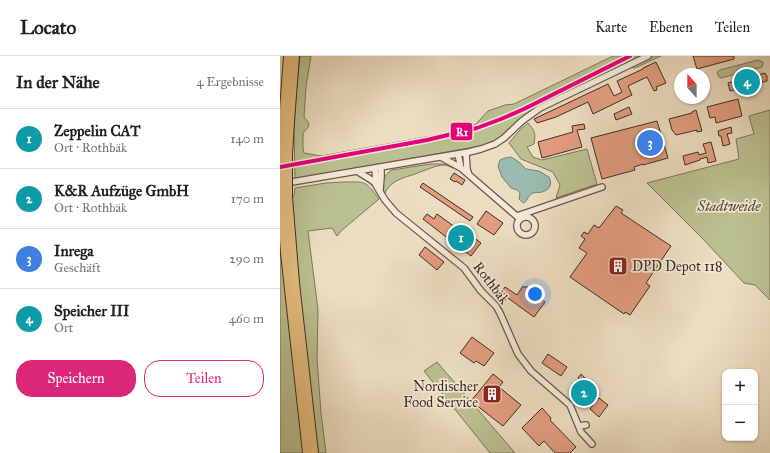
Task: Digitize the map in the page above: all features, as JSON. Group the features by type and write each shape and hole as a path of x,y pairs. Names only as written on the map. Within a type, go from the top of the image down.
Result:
{"highway":[{"path":"288,56 283,123 287,276 307,453"},
{"path":"285,156 290,121 295,56"},
{"path":"285,197 314,453"}],"street":[{"path":"280,184 482,149 495,144 504,138 531,113 648,56"},
{"path":"466,152 467,169 469,175"},
{"path":"458,154 461,168"},
{"path":"441,157 461,168 519,217 602,187"},
{"path":"378,167 381,177 378,187"},
{"name":"Rothbäk","path":"357,171 371,179 396,213 464,268 481,291 496,306 518,354 531,371 570,405 581,432 592,444"},
{"path":"578,426 586,425"}],"green space":[{"path":"300,56 311,56 306,86 304,117 309,126 303,133 303,149 304,153 321,156 448,133 476,124 488,111 505,105 514,104 613,56 661,56 635,68 622,67 541,104 530,111 500,138 486,145 295,179 294,129"},
{"path":"758,60 763,62 762,67 721,78 717,72 720,70"},
{"name":"Stadtweide","path":"770,110 770,300 755,285 744,283 704,240 647,183 739,159 736,139 754,134 749,116"},
{"path":"528,123 534,130 535,135 534,144 527,147 533,157 542,160 587,149 597,184 556,198 560,185 553,172 521,159 509,143"},
{"path":"430,164 440,164 452,166 455,168 445,165 435,167 400,179 392,184 385,193 384,192 383,185 385,177 392,170"},
{"path":"343,182 364,183 371,188 379,199 337,236 332,228 308,231 318,310 317,359 326,453 280,453 280,198 294,196 295,188"},
{"path":"437,362 515,453 490,453 424,371"}],"shaded area":[{"path":"511,157 526,169 539,171 549,177 549,188 542,192 531,194 524,203 521,201 519,199 520,193 511,188 502,177 498,166 500,160"}],"building":[{"path":"693,56 734,56 734,59 697,68"},
{"path":"656,62 666,83 656,87 657,90 654,91 647,77 628,86 632,95 593,114 588,102 556,117 537,123 534,119 608,84 614,96 622,92 617,81"},
{"path":"765,73 767,76 767,81 730,91 728,83"},
{"path":"738,99 742,116 716,123 715,117 710,118 707,107"},
{"path":"629,107 632,114 616,120 614,114"},
{"path":"696,110 702,131 697,132 697,130 676,135 672,130 669,119 692,113"},
{"path":"657,121 668,158 643,164 634,167 635,170 602,179 591,138"},
{"path":"584,124 585,129 577,130 582,147 542,158 538,142 573,132 572,126"},
{"path":"731,127 732,133 727,134 730,144 723,146 721,136 719,136 718,131"},
{"path":"711,142 716,161 708,163 707,157 685,165 683,156 698,152 699,155 706,153 703,144"},
{"path":"454,173 465,180 462,185 450,179"},
{"path":"423,183 473,217 470,221 420,187"},
{"name":"DPD Depot 118","path":"616,206 623,210 621,213 671,246 646,283 650,286 630,315 625,312 624,314 570,277 587,253 579,248 585,239 581,236 584,232 588,234 594,225 599,228"},
{"path":"486,211 503,223 494,235 477,224"},
{"path":"427,214 434,219 437,214 463,233 465,231 481,243 471,256 423,219"},
{"path":"425,247 444,262 437,270 419,255"},
{"path":"523,286 525,288 526,286 535,292 534,294 545,302 534,317 501,293 505,287 517,295"},
{"path":"472,337 494,353 484,366 476,361 474,363 460,353"},
{"path":"548,354 567,367 561,376 542,363"},
{"name":"Nordischer Food Service","path":"493,374 503,382 499,387 521,405 503,426 471,401"},
{"path":"581,374 586,379 580,386 597,400 599,398 608,405 599,417 590,409 593,405 574,388 581,380 578,378"},
{"path":"542,408 551,418 550,420 576,447 570,453 555,453 544,441 539,446 522,428"}],"transit line":[{"name":"R1","path":"280,167 427,140 477,128 524,109 630,56"}],"place":[{"name":"Speicher III","path":"747,82"},
{"name":"Inrega","path":"650,143"},
{"name":"Zeppelin CAT","path":"461,238"},
{"name":"DPD Depot 118","path":"618,266"},
{"name":"K&R Aufzüge GmbH","path":"584,393"},
{"name":"Nordischer Food Service","path":"492,394"}]}
